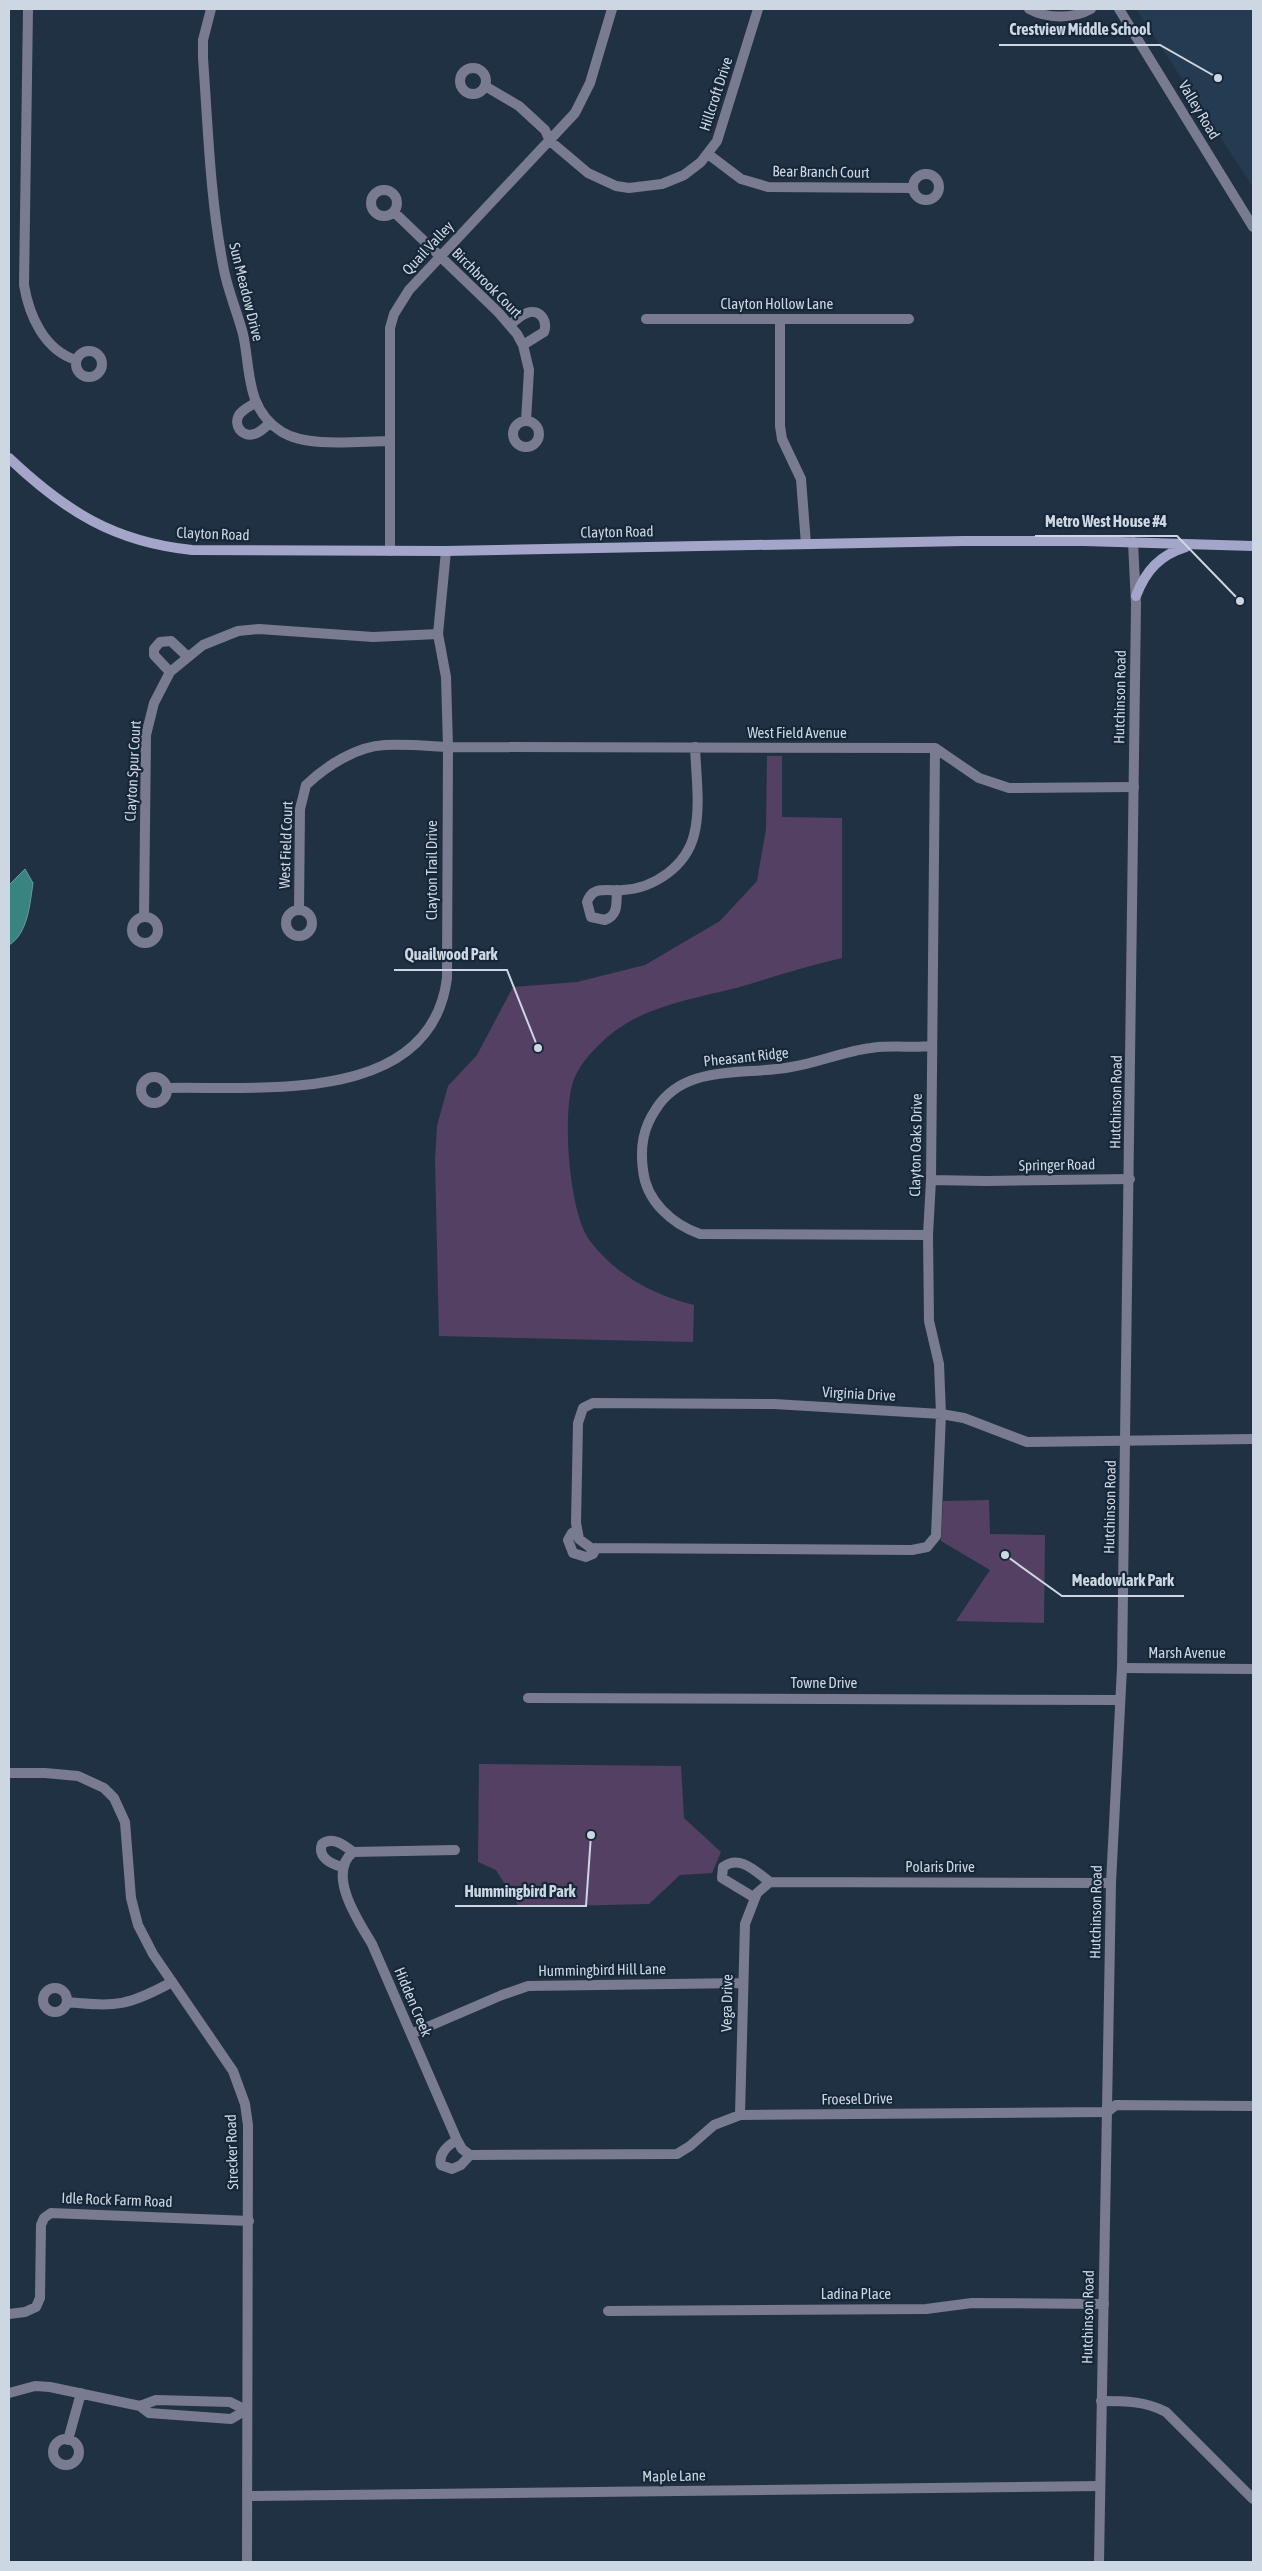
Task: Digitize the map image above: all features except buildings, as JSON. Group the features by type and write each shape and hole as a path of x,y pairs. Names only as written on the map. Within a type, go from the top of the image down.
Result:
{"main road":[{"name":"Clayton Road","path":"9,458 54,498 85,518 119,534 155,545 210,551 446,551 964,541 1133,542 1253,546"},
{"path":"1136,596 1149,569 1162,557 1194,544"}],"street":[{"path":"28,9 24,285 31,312 44,336 64,356 76,360"},
{"name":"Sun Meadow Drive","path":"211,9 203,40 203,58 218,240 227,283 244,342 249,385 255,404 270,424 295,438 310,441 390,441"},
{"name":"Quail Valley","path":"390,551 390,328 394,314 409,290 565,126 584,100 612,9"},
{"name":"Hillcroft Drive","path":"485,86 519,106 545,130 550,141 588,174 616,186 629,188 651,187 684,175 708,154 722,133 758,9"},
{"path":"1029,9 1049,15 1068,16 1091,9"},
{"name":"Valley Road","path":"1119,9 1253,227"},
{"name":"Bear Branch Court","path":"708,154 741,179 768,187 913,188"},
{"name":"Birchbrook Court","path":"394,212 511,324 523,345 529,370 526,421"},
{"path":"511,324 528,313 536,312 546,324 544,332 523,345"},
{"name":"Clayton Hollow Lane","path":"646,319 908,319"},
{"path":"780,319 780,426 782,439 801,479 806,544"},
{"path":"255,404 240,414 237,420 238,428 244,434 253,435 270,424"},
{"name":"Hutchinson Road","path":"1099,2562 1111,1883 1122,1668 1126,1440 1136,596 1133,542"},
{"name":"Clayton Trail Drive","path":"167,1088 306,1085 371,1072 396,1060 424,1034 439,1012 447,978 448,747 446,677 438,634 446,551"},
{"name":"Clayton Spur Court","path":"144,917 146,735 154,703 170,672 203,645 218,637 259,629 374,637 438,634"},
{"path":"170,672 154,655 154,649 160,642 171,641 188,657"},
{"name":"West Field Court","path":"299,910 300,809 306,785 333,764 372,747 385,745 448,747"},
{"name":"West Field Avenue","path":"448,747 935,748"},
{"path":"617,890 614,915 600,921 591,917 586,907 589,897 597,891 617,890 652,883 677,865 688,850 697,819 695,747"},
{"path":"935,748 979,778 1009,788 1134,786"},
{"name":"Clayton Oaks Drive","path":"932,1541 936,1536 937,1527 941,1414 939,1364 929,1321 928,1234 931,1180 935,748"},
{"name":"Pheasant Ridge","path":"928,1234 700,1234 676,1223 657,1205 643,1176 641,1156 642,1136 657,1106 668,1093 699,1076 760,1072 792,1067 874,1047 932,1046"},
{"name":"Springer Road","path":"931,1180 1130,1179"},
{"name":"Virginia Drive","path":"932,1541 921,1550 596,1548 593,1554 586,1557 573,1553 568,1540 572,1533 577,1530 576,1452 579,1415 583,1408 593,1403 774,1404 941,1414 964,1418 1027,1442 1253,1439"},
{"path":"577,1530 579,1539 591,1548 596,1548"},
{"name":"Marsh Avenue","path":"1122,1668 1253,1669"},
{"name":"Towne Drive","path":"528,1698 1120,1700"},
{"name":"Strecker Road","path":"9,1774 45,1773 78,1776 104,1788 114,1798 125,1822 130,1898 138,1925 172,1982 233,2072 240,2087 248,2125 249,2221 246,2410 248,2496 246,2562"},
{"name":"Hidden Creek","path":"455,1850 347,1859 344,1887 355,1916 372,1944 457,2140 462,2150 470,2156"},
{"path":"732,1862 742,1863 770,1882 756,1896 722,1878 723,1867 732,1862"},
{"name":"Polaris Drive","path":"770,1882 1111,1883"},
{"name":"Vega Drive","path":"740,2115 745,1924 756,1896"},
{"path":"68,2002 108,2006 123,2004 172,1982"},
{"name":"Hummingbird Hill Lane","path":"411,2034 502,1995 528,1986 742,1983"},
{"name":"Froesel Drive","path":"470,2156 677,2154 690,2146 714,2125 740,2115 1107,2112 1116,2105 1253,2106"},
{"path":"457,2140 448,2144 440,2159 441,2165 452,2169 461,2165 470,2156"},
{"name":"Idle Rock Farm Road","path":"9,2314 25,2312 36,2307 40,2298 41,2225 44,2218 51,2213 249,2221"},
{"name":"Ladina Place","path":"608,2311 926,2309 972,2303 1104,2304"},
{"path":"9,2393 35,2386 50,2387 140,2406 149,2414 231,2419 246,2410"},
{"path":"68,2440 81,2393"},
{"path":"140,2406 156,2400 230,2402 246,2410"},
{"path":"1101,2401 1137,2401 1152,2405 1166,2412 1253,2499"},
{"name":"Maple Lane","path":"248,2496 1100,2486"}],"shaded area":[{"path":"1136,9 1253,9 1253,187 1230,152"},
{"path":"767,756 782,756 782,817 842,818 842,958 664,1006 631,1021 615,1031 588,1056 575,1076 570,1097 568,1140 572,1188 583,1228 590,1241 600,1253 624,1274 664,1296 694,1305 693,1342 439,1336 435,1160 437,1126 448,1086 477,1055 513,987 577,982 645,965 720,921 757,881 766,829"},
{"path":"25,869 33,883 29,909 24,926 15,940 9,945 9,885"},
{"path":"989,1500 990,1534 1045,1535 1044,1623 956,1621 990,1570 941,1541 943,1501"},
{"path":"479,1764 681,1766 684,1818 721,1852 712,1873 680,1875 649,1904 519,1907 496,1870 478,1862"}],"place":[{"name":"Crestview Middle School","path":"1218,78"},
{"name":"Metro West House #4","path":"1240,601"},
{"name":"Quailwood Park","path":"538,1048"},
{"name":"Meadowlark Park","path":"1005,1555"},
{"name":"Hummingbird Park","path":"591,1835"}]}
